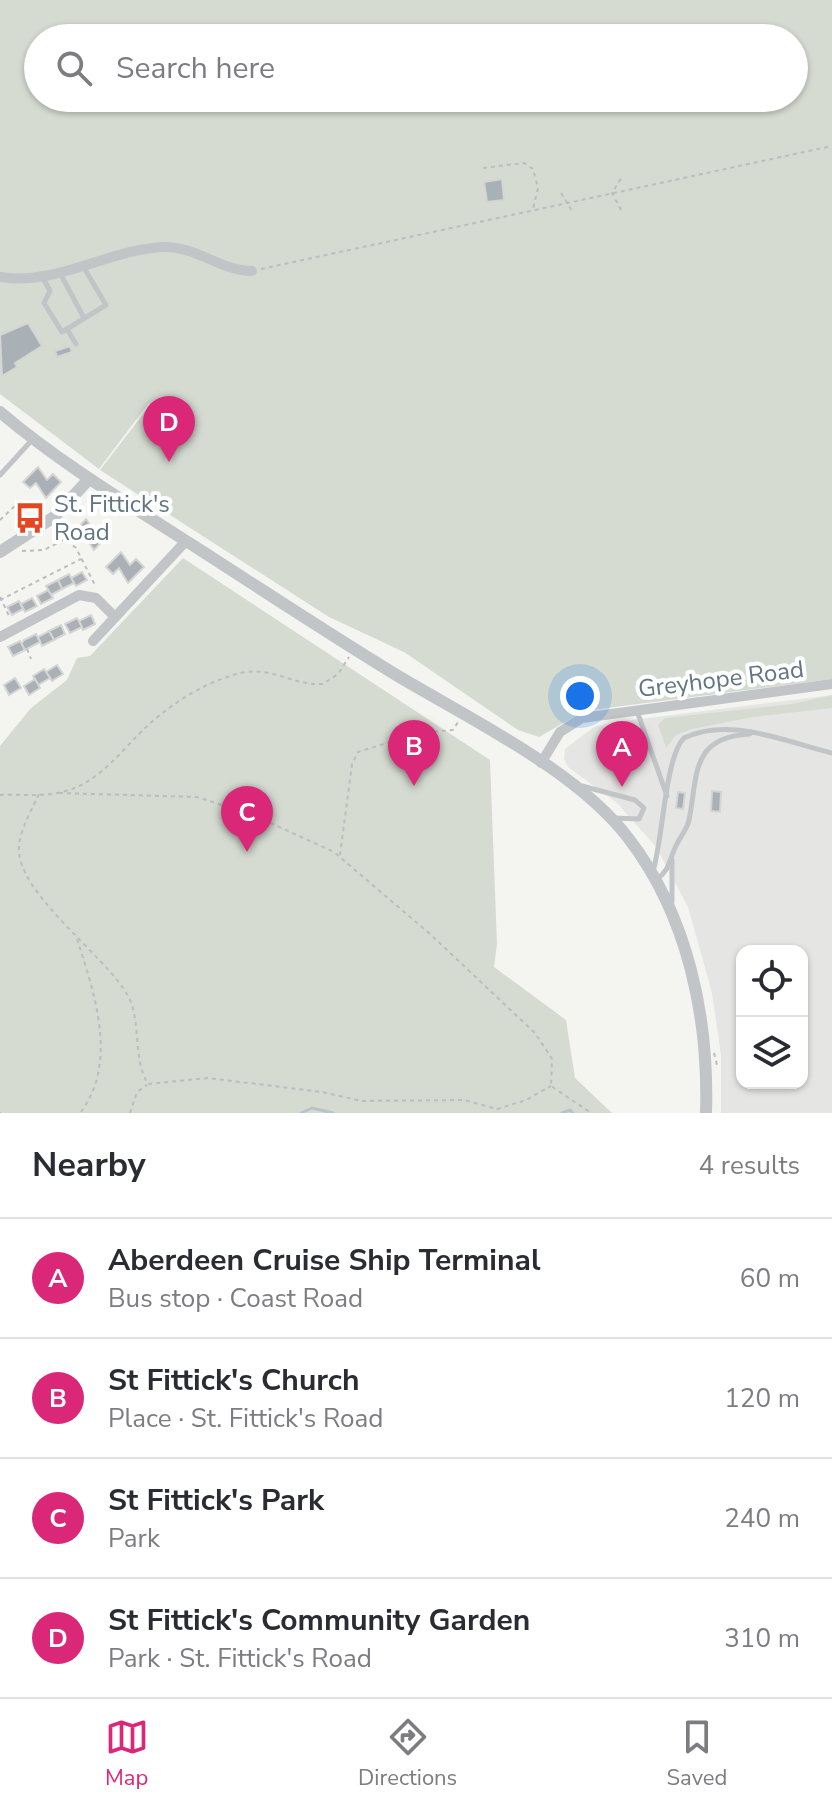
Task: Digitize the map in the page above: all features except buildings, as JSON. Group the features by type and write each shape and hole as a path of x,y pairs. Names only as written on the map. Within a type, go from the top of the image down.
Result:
{"street":[{"path":"0,277 20,280 43,278 135,250 167,247 186,249 235,268 252,271"},
{"path":"0,412 89,479 353,649 541,763 609,817 654,876 672,912 700,1013 706,1069 706,1113"},
{"path":"0,552 54,517 89,479"},
{"path":"93,641 186,541"},
{"path":"0,637 79,595 96,598 115,617"},
{"name":"Greyhope Road","path":"541,763 568,725 582,718 832,684"}],"lane":[{"path":"43,278 50,291 44,303 62,332 106,305 83,265"},
{"path":"59,273 84,318"},
{"path":"67,329 76,344"},
{"path":"0,475 32,439"},
{"path":"636,710 667,797"},
{"path":"654,876 673,757 684,738 725,728 832,753"},
{"path":"654,876 666,872 689,822 694,775 701,757 728,737 755,734"},
{"path":"570,783 635,800 644,808 643,814 635,819 609,817"},
{"path":"672,856 672,912"}],"path":[{"path":"252,271 832,146"},
{"path":"483,168 524,163 533,169 538,188 533,211"},
{"path":"612,193 622,177"},
{"path":"561,193 572,211"},
{"path":"612,193 621,210"},
{"path":"0,520 18,503 49,510 54,517"},
{"path":"18,543 23,554 44,550 65,539 81,559 98,590 96,598"},
{"path":"0,600 81,559"},
{"path":"27,649 31,659"},
{"path":"59,793 100,774 158,717 205,687 235,674 259,671 323,684 338,674 353,649"},
{"path":"340,857 352,764 358,752 419,733 453,730 463,714"},
{"path":"0,795 59,793 202,798 261,818 340,857 535,1033 552,1059 551,1086"},
{"path":"39,794 20,840 20,864 76,938 112,973 129,997 140,1069 148,1084"},
{"path":"76,938 93,988 100,1030 95,1081 80,1113"},
{"path":"130,1113 137,1092 148,1084 208,1078 322,1092 361,1101 464,1100 497,1109 526,1100 551,1086"},
{"path":"551,1086 591,1113"}],"shaded area":[{"path":"0,0 832,0 832,679 584,711 539,737 518,730 404,652 329,617 100,470 150,405 164,395 148,404 99,469 0,394"},
{"path":"183,558 490,760 497,944 494,967 566,1020 575,1078 612,1113 0,1113 0,746 31,708 67,680 77,658 90,656"},
{"path":"832,695 832,1113 721,1113 721,1055 712,993 688,907 656,847 617,803 568,767 564,759 565,749 594,727"},
{"path":"832,695 832,708 753,717 692,729 676,735 666,748 658,725 665,718 792,704"}],"waterway":[{"path":"301,1113 312,1108 333,1113"},
{"path":"562,1113 570,1110 573,1113"}],"place":[{"name":"St Fittick's Community Garden","path":"169,462"},
{"name":"St. Fittick's Road","path":"30,518"},
{"name":"St Fittick's Church","path":"414,786"},
{"name":"Aberdeen Cruise Ship Terminal","path":"622,787"},
{"name":"St Fittick's Park","path":"247,852"}]}
